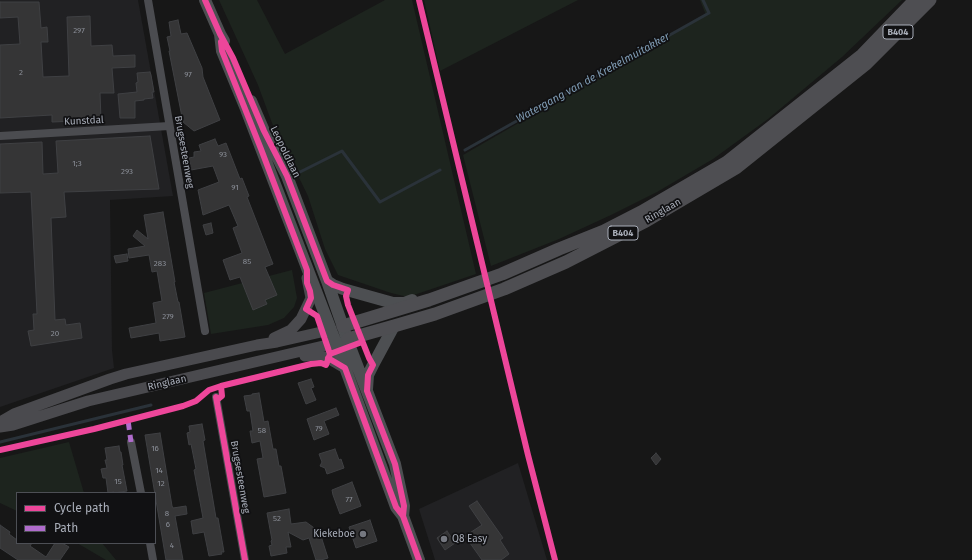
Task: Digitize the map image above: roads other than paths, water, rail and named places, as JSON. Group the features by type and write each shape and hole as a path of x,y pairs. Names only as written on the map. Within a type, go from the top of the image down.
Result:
{"highway":[{"name":"Ringlaan","path":"343,326 428,300 502,274 604,231 641,212 727,162 862,54 915,0"},
{"name":"Ringlaan","path":"342,341 458,306 482,297 566,262 646,221 736,168 866,64 930,0"}],"main road":[{"name":"Leopoldlaan","path":"205,0 220,34 233,58 264,131 287,176 343,326 342,341"},
{"name":"Leopoldlaan","path":"220,34 222,51 262,149 330,330 342,341"},
{"path":"257,345 291,330 301,319 310,298 310,290 307,283 307,270"},
{"path":"327,281 343,289 393,303 404,303 420,298 428,300"},
{"path":"330,330 343,326"},
{"path":"367,390 368,375 394,326"},
{"name":"Ringlaan","path":"0,422 14,414 126,374 330,330"},
{"path":"342,341 345,368 396,507 403,516 419,560"},
{"path":"342,341 367,390 395,464 404,506 403,516"},
{"name":"Ringlaan","path":"0,427 14,425 88,401 342,341"},
{"path":"290,354 306,356 317,355 328,358 345,368"}],"street":[{"name":"Brugsesteenweg","path":"148,0 205,331"},
{"name":"Kunstdal","path":"0,136 169,126"},
{"name":"Brugsesteenweg","path":"216,397 245,560"},
{"path":"131,442 141,492"},
{"path":"150,544 153,560"}],"waterway":[{"name":"Watergang van de Krekelmuitakker","path":"465,150 709,13 703,0"},
{"path":"300,172 342,151 380,202 440,170"},
{"path":"0,442 151,405"}],"railway":[{"path":"419,0 528,455 555,560"}],"place":[{"name":"Kiekeboe","path":"363,534"},
{"name":"Q8 Easy","path":"444,539"}]}
